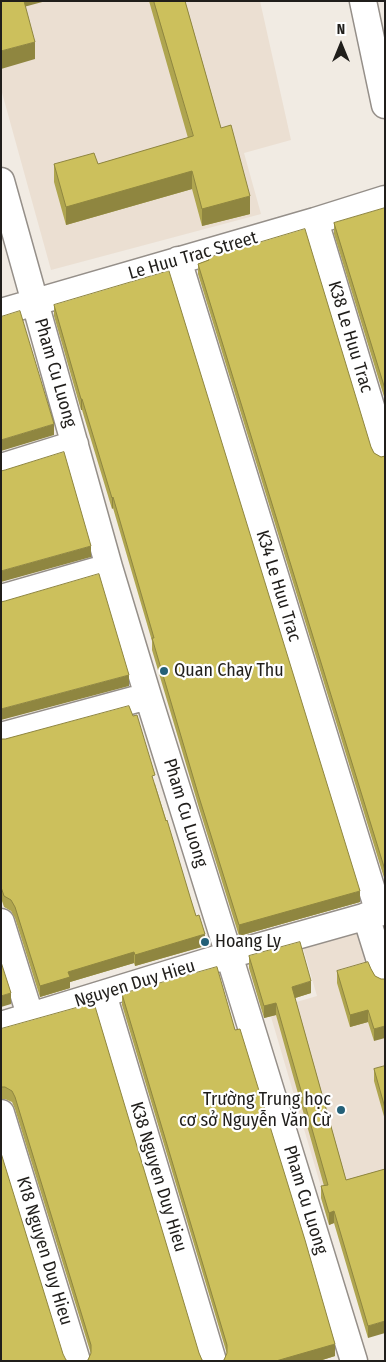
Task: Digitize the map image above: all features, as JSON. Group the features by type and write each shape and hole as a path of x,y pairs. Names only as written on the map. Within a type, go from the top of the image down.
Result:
{"street":[{"path":"363,1 385,105"},
{"name":"Pham Cu Luong","path":"1,181 109,567 354,1361"},
{"name":"Le Huu Trac Street","path":"1,312 385,199"},
{"name":"K38 Le Huu Trac","path":"315,221 385,453"},
{"name":"K34 Le Huu Trac","path":"178,260 376,914 385,977"},
{"name":"Pham Cu Luong","path":"1,467 75,444"},
{"path":"1,598 109,567"},
{"path":"1,736 148,696"},
{"name":"Nguyen Duy Hieu","path":"1,1024 229,955 376,914"},
{"path":"1,922 30,1015"},
{"name":"K38 Nguyen Duy Hieu","path":"103,994 213,1361"},
{"name":"K18 Nguyen Duy Hieu","path":"1,1113 77,1361"}],"shaded area":[{"path":"1,1 260,1 291,140 244,153 261,214 51,270 1,89"},
{"name":"Trường Trung học cơ sở Nguyễn Văn Cừ","path":"363,923 385,999 385,1209 332,1224 269,1010 317,996 301,941"}],"building":[{"path":"1,1 24,1 35,42 1,51"},
{"path":"154,1 185,1 221,128 231,125 250,196 202,209 192,171 66,207 54,164 94,153 98,164 193,136"},
{"path":"385,208 385,389 334,223"},
{"path":"305,229 371,447 374,453 381,457 385,456 385,870 198,264 209,260 208,258"},
{"path":"169,271 360,891 239,925 199,797 113,497 81,399 54,305"},
{"path":"20,311 54,424 1,440 1,317"},
{"path":"64,452 91,546 1,571 1,471"},
{"path":"99,574 129,675 1,709 1,602"},
{"path":"129,706 133,716 137,715 155,775 152,776 196,916 199,915 205,934 135,955 134,952 68,972 70,977 40,986 15,907 11,900 4,896 1,887 1,739"},
{"path":"300,942 311,981 292,987 346,1180 385,1169 385,1321 368,1326 334,1211 329,1213 321,1186 328,1185 276,1003 264,1006 249,956"},
{"path":"1,962 11,993 1,996"},
{"path":"368,962 375,976 385,979 385,1026 374,1029 368,1010 350,1015 337,971"},
{"path":"217,967 235,1030 240,1029 335,1344 276,1361 222,1361 227,1353 227,1345 122,994"},
{"path":"94,1003 199,1353 204,1361 86,1361 91,1353 91,1345 15,1097 12,1091 1,1087 1,1029"},
{"path":"385,1066 385,1108 374,1069"},
{"path":"1,1153 63,1354 68,1361 1,1361"}],"place":[{"name":"Quan Chay Thu","path":"164,671"},
{"name":"Hoang Ly","path":"205,942"},
{"name":"Trường Trung học cơ sở Nguyễn Văn Cừ","path":"341,1110"}]}
